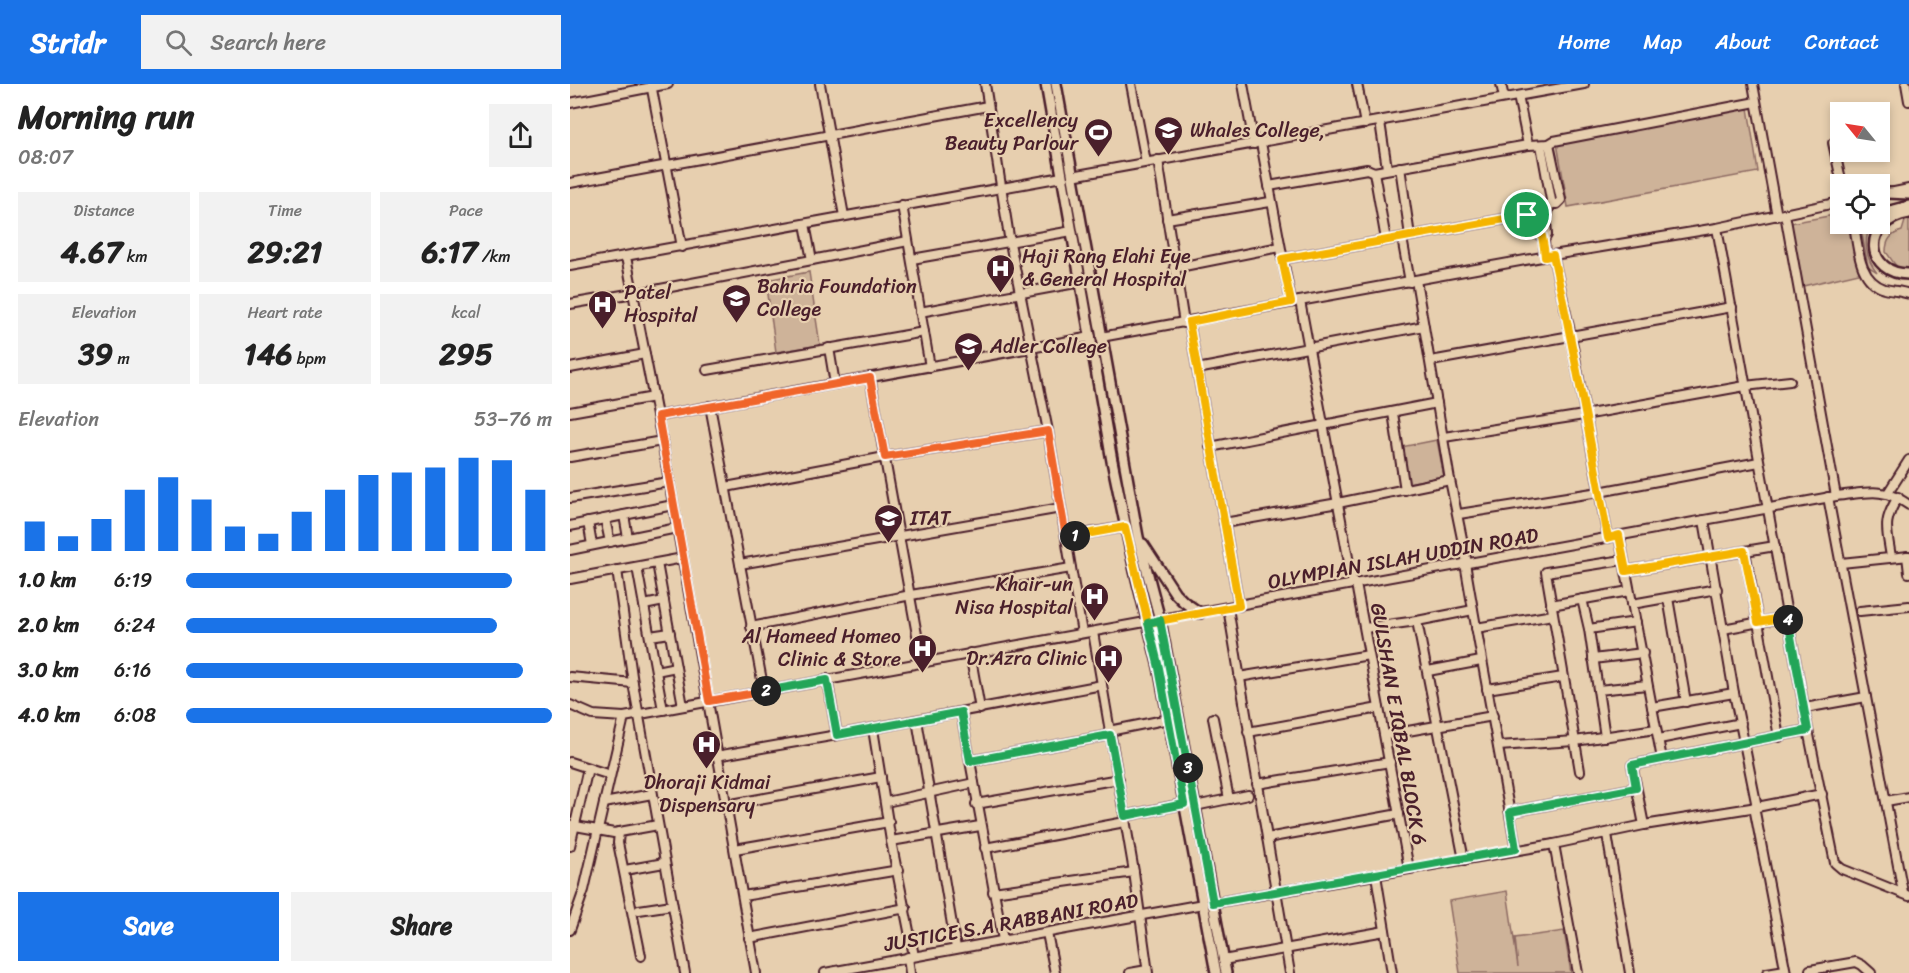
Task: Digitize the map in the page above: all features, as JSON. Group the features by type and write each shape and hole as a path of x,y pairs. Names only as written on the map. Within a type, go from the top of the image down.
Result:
{"main road":[{"path":"1046,84 1101,337 1138,537 1160,620 1195,806 1216,973"},
{"path":"1056,84 1072,231 1125,527 1159,668 1184,804 1226,973"},
{"path":"1890,194 1909,194"},
{"path":"1890,214 1909,206"},
{"path":"1909,213 1897,212 1884,222 1876,233 1876,253 1879,261 1888,269 1909,274"},
{"path":"1873,234 1869,245 1874,260 1886,273 1909,281"},
{"path":"1138,537 1174,593 1184,603 1200,613"}],"street":[{"path":"570,102 651,85 668,84"},
{"path":"820,84 844,216"},
{"path":"985,84 1010,243 1048,431 1082,633"},
{"path":"1131,84 1146,162"},
{"path":"1243,84 1269,186 1270,202 1291,302"},
{"path":"1357,84 1365,124"},
{"path":"1501,84 1504,98"},
{"path":"570,266 1584,84"},
{"path":"1753,84 1781,215 1832,497 1841,563 1906,894"},
{"path":"1906,84 1909,101"},
{"path":"651,85 682,247"},
{"path":"1518,96 1527,144"},
{"path":"1269,186 1367,168 1374,172 1527,144 1545,145 1554,141 1756,102"},
{"path":"570,183 988,106"},
{"path":"1380,122 1388,168"},
{"path":"1544,240 1547,235 1546,221 1551,204 1557,204 1561,200 1545,145"},
{"path":"1158,160 1174,268 1197,369 1239,606"},
{"path":"1400,167 1406,237 1413,281 1431,361 1450,480 1459,514 1481,661 1516,849"},
{"path":"1374,172 1386,240"},
{"path":"1890,193 1909,189"},
{"path":"1167,219 1270,202"},
{"path":"1101,337 1717,228 1830,204"},
{"path":"902,205 930,367"},
{"path":"1282,259 1534,214 1537,216 1540,235 1549,256 1571,336 1608,538"},
{"path":"805,224 812,260"},
{"path":"1717,228 1787,617 1835,863 1842,869 1906,894"},
{"path":"912,260 1072,231"},
{"path":"1856,234 1861,262 1870,280 1885,289 1909,294"},
{"path":"570,304 908,241"},
{"path":"1174,268 1280,247"},
{"path":"626,257 663,441 709,701 716,756 735,849 756,973"},
{"path":"920,312 1081,282"},
{"name":"GULSHAN E IQBAL BLOCK 6","path":"1300,301 1338,503 1365,628 1409,869"},
{"path":"1431,361 1732,307"},
{"path":"1197,369 1424,326"},
{"path":"707,370 924,332"},
{"path":"658,416 1091,337"},
{"path":"828,348 835,384"},
{"path":"570,368 645,354"},
{"path":"870,378 922,662"},
{"path":"1444,437 1745,386 1790,381"},
{"path":"570,412 654,397"},
{"path":"1210,447 1437,403"},
{"path":"710,406 764,691"},
{"path":"1393,412 1405,490"},
{"path":"726,487 885,457 1048,431"},
{"path":"570,457 663,441"},
{"path":"1909,460 1888,493 1909,505"},
{"path":"1459,514 1599,492 1759,462"},
{"path":"1224,523 1450,480"},
{"path":"570,498 669,482"},
{"name":"OLYMPIAN ISLAH UDDIN ROAD","path":"570,705 593,715 624,717 1768,508 1832,497 1888,493"},
{"path":"1891,557 1886,524 1898,497"},
{"path":"570,526 673,505"},
{"path":"740,564 1061,508"},
{"path":"624,515 628,538"},
{"path":"605,519 610,542"},
{"path":"1704,520 1785,971 1767,973"},
{"path":"588,522 592,545"},
{"path":"1066,537 1125,527"},
{"path":"570,548 677,528"},
{"path":"1619,535 1662,759"},
{"path":"1626,571 1774,546"},
{"path":"1744,551 1779,737"},
{"path":"1841,563 1908,556 1909,573"},
{"path":"570,579 683,558"},
{"path":"1580,771 1546,573 1623,560"},
{"path":"657,563 683,706"},
{"path":"637,567 663,710"},
{"path":"751,627 911,595 1071,568"},
{"path":"617,570 638,714 685,973"},
{"path":"1632,604 1717,589"},
{"path":"1551,605 1629,591"},
{"path":"1668,598 1686,702"},
{"path":"1582,599 1589,629 1605,737"},
{"path":"644,605 664,601"},
{"path":"1860,611 1909,606"},
{"path":"1228,608 1290,973"},
{"path":"1365,628 1473,610"},
{"path":"1476,628 1553,615"},
{"path":"1723,630 1787,617"},
{"path":"1417,621 1464,860"},
{"path":"1589,629 1636,622"},
{"path":"1093,632 1119,779 1148,972 1130,973"},
{"path":"650,636 670,633"},
{"path":"970,653 980,709"},
{"path":"1593,659 1643,653"},
{"path":"1239,677 1370,655"},
{"path":"1428,671 1481,661"},
{"path":"656,671 676,667"},
{"path":"570,677 633,683"},
{"path":"1487,688 1563,677"},
{"path":"827,680 837,735"},
{"path":"1598,690 1647,685"},
{"path":"716,756 1102,686"},
{"path":"1652,706 1734,693"},
{"path":"1805,708 1866,698"},
{"path":"1248,732 1379,708"},
{"path":"961,712 1002,940"},
{"path":"1385,735 1493,716"},
{"path":"570,930 580,902 624,717"},
{"path":"1213,718 1228,799"},
{"path":"970,761 1169,719"},
{"path":"916,720 956,948"},
{"path":"1659,739 1741,723"},
{"path":"873,729 891,841 906,908 911,956 910,973"},
{"path":"1498,746 1575,741 1656,729"},
{"path":"1644,825 1632,765 1808,730"},
{"path":"570,762 610,776"},
{"path":"1257,784 1390,762"},
{"path":"570,846 572,825 588,768"},
{"path":"726,805 881,777"},
{"path":"976,804 1119,779"},
{"path":"886,802 974,783"},
{"path":"1510,812 1636,788"},
{"path":"604,804 652,794"},
{"name":"GULSHAN E IQBAL BLOCK 6","path":"1208,903 1464,860 1822,794"},
{"path":"1195,806 1248,795"},
{"path":"1886,801 1909,797"},
{"path":"985,848 1125,819 1184,804"},
{"path":"1267,838 1399,814"},
{"path":"735,849 889,822"},
{"path":"572,825 614,834 658,825"},
{"path":"891,841 980,826"},
{"path":"619,832 618,843 641,956"},
{"path":"1607,834 1630,973"},
{"path":"1554,844 1578,973"},
{"path":"625,870 664,862"},
{"path":"743,896 899,870"},
{"path":"993,892 1134,872"},
{"path":"1376,875 1392,973"},
{"path":"570,900 580,902"},
{"name":"JUSTICE S.A RABBANI ROAD","path":"825,973 1208,903"},
{"path":"639,910 672,905"},
{"path":"749,938 906,908"},
{"path":"1223,960 1385,931"},
{"path":"1047,933 1055,973"},
{"path":"1810,970 1856,962 1871,973"}],"shaded area":[{"path":"1748,108 1758,172 1568,207 1557,143"},
{"path":"1830,216 1830,234 1852,234 1859,273 1803,286 1790,223"},
{"path":"1909,220 1909,270 1897,266 1886,252 1890,238 1902,231 1905,221"},
{"path":"1862,234 1868,234 1868,255 1877,273 1868,267"},
{"path":"809,272 820,345 776,352 766,280"},
{"path":"1437,440 1444,476 1408,483 1401,447"},
{"path":"1507,891 1518,967 1515,938 1564,931 1571,973 1460,973 1449,901"}],"place":[{"name":"Whales College,","path":"1169,156"},
{"name":"Excellency Beauty Parlour","path":"1099,158"},
{"name":"Haji Rang Elahi Eye & General Hospital","path":"1001,294"},
{"name":"Bahria Foundation College","path":"736,324"},
{"name":"Patel Hospital","path":"603,330"},
{"name":"Adler College","path":"969,372"},
{"name":"ITAT","path":"889,544"},
{"name":"Khair-un Nisa Hospital","path":"1094,622"},
{"name":"Al Hameed Homeo Clinic & Store","path":"922,674"},
{"name":"Dr.Azra Clinic","path":"1108,684"},
{"name":"Dhoraji Kidmai Dispensary","path":"707,770"}],"route":[{"path":"1527,215 1282,259 1291,302 1189,322 1239,606 1160,620 1148,623 1125,527 1066,537 1048,431 885,457 870,378 658,416 709,701 827,680 837,735 961,712 970,761 1110,735 1125,816 1184,804 1159,668 1148,623 1160,620 1213,903 1516,849 1510,812 1636,788 1632,765 1808,730 1787,617 1758,622 1744,551 1626,571 1619,535 1608,538 1571,336 1553,255 1545,257 1544,240 1540,235 1537,216 1527,215"}]}
